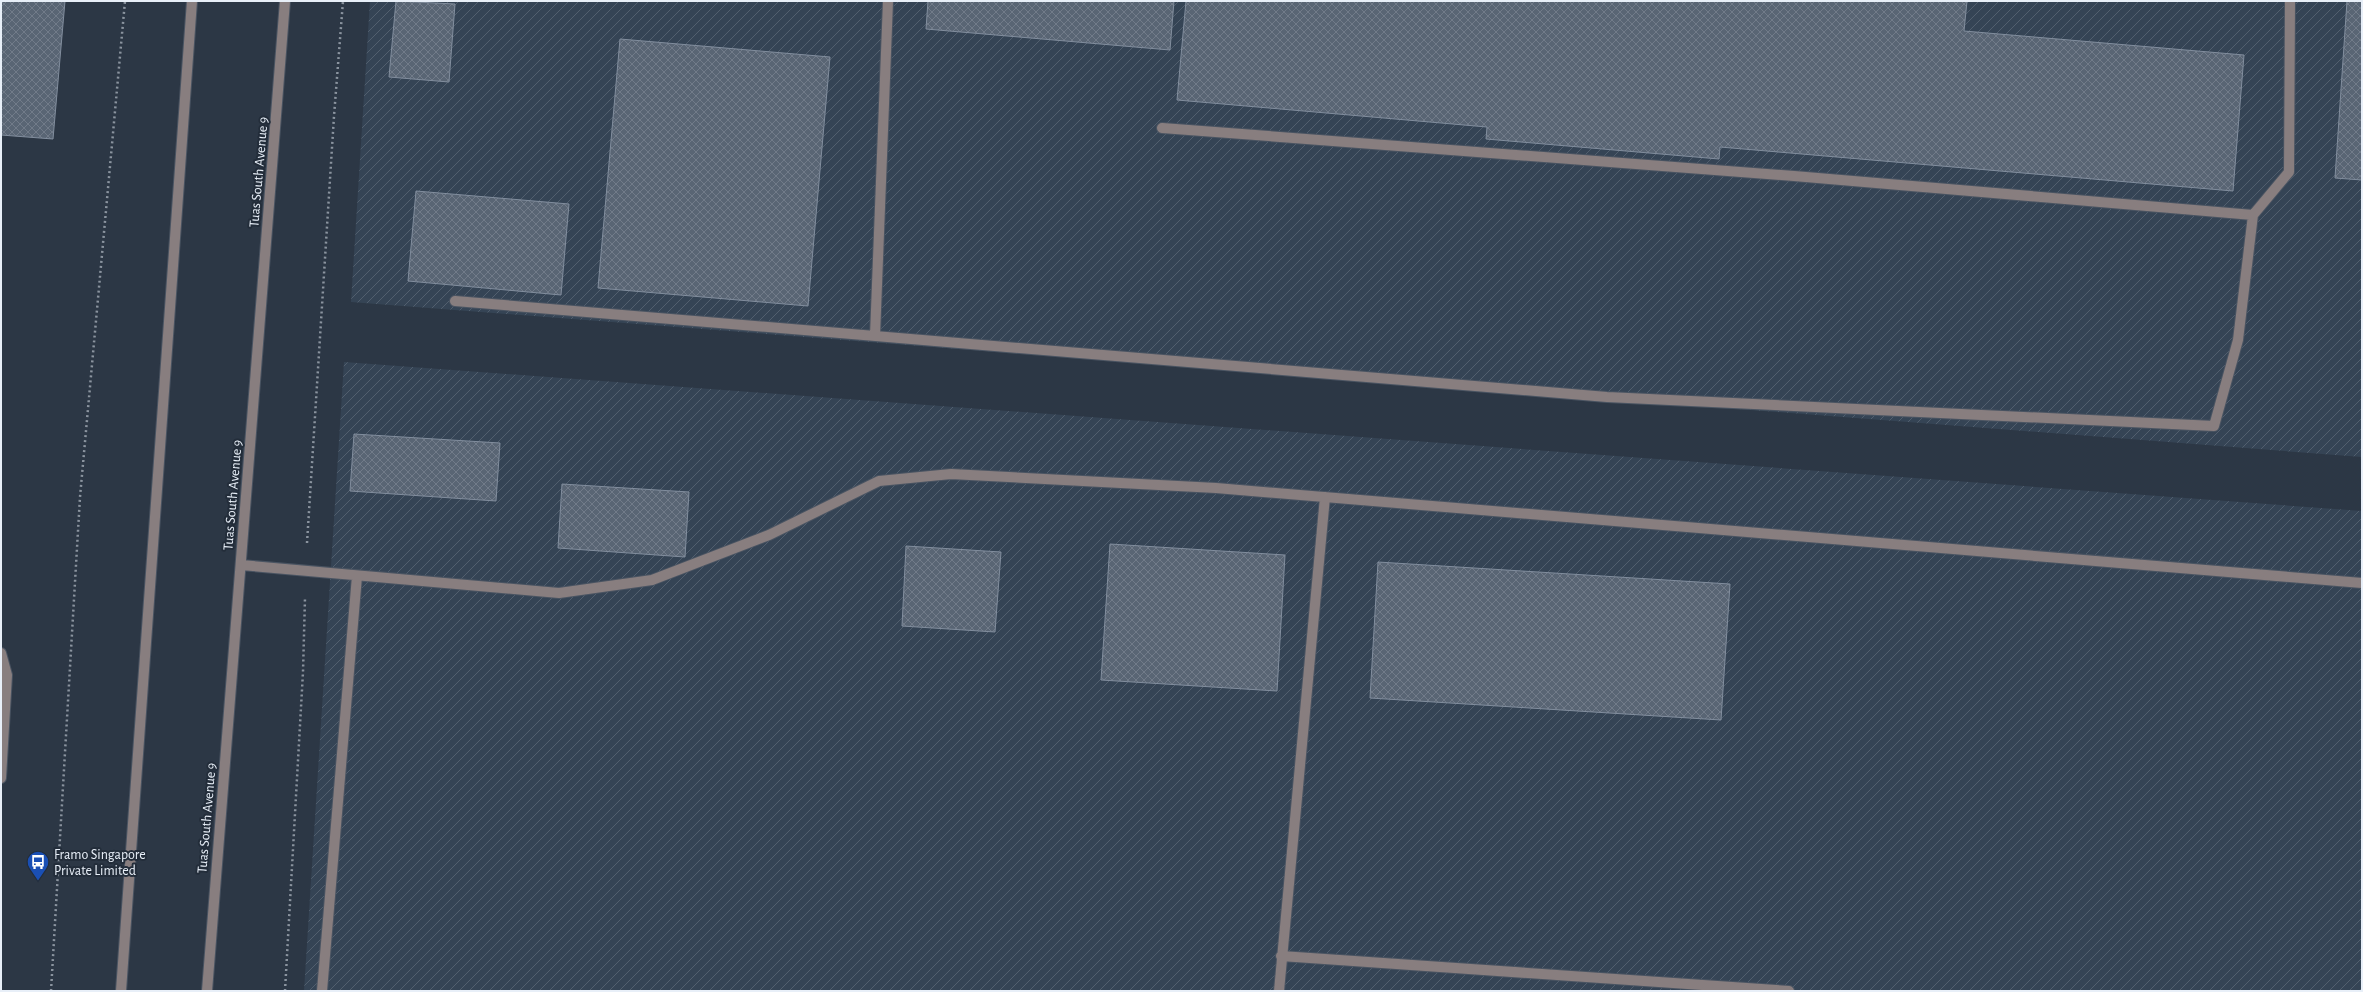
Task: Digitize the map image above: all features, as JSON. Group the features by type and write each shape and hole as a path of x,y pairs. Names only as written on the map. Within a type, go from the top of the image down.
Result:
{"street":[{"path":"121,991 192,1"},
{"name":"Tuas South Avenue 9","path":"207,991 285,1"},
{"path":"875,336 888,1"},
{"path":"455,301 1606,398 2214,426 2238,340 2253,215 2289,172 2290,1"},
{"path":"1162,128 1802,177 2253,215"},
{"path":"240,565 559,593 652,580 769,535 879,481 951,474 1216,488 2362,583"},
{"path":"1279,991 1324,497"},
{"path":"322,991 357,576"},
{"path":"1,653 7,675 1,778"},
{"path":"1281,956 1789,991"}],"path":[{"path":"51,991 80,497 125,1"},
{"path":"285,991 303,672 306,571 334,116 343,1"}],"shaded area":[{"path":"370,1 2362,1 2362,457 351,302"},
{"path":"344,362 2362,511 2362,991 304,991"}],"building":[{"path":"1,1 65,1 53,139 1,135"},
{"path":"396,1 455,4 449,82 389,77"},
{"path":"928,1 1174,1 1170,50 926,29"},
{"path":"1186,1 1967,1 1964,31 2244,55 2233,191 1720,147 1719,159 1486,139 1487,127 1177,100"},
{"path":"2347,1 2362,1 2362,180 2335,178"},
{"path":"620,39 830,57 808,306 598,288"},
{"path":"416,191 569,204 561,295 408,281"},
{"path":"354,434 500,443 496,501 350,491"},
{"path":"562,484 689,492 685,557 558,548"},
{"path":"1110,544 1285,555 1277,691 1101,680"},
{"path":"906,546 1001,552 995,632 902,626"},
{"path":"1378,562 1730,584 1721,720 1370,698"}],"place":[{"name":"Framo Singapore Private Limited","path":"38,882"}]}
